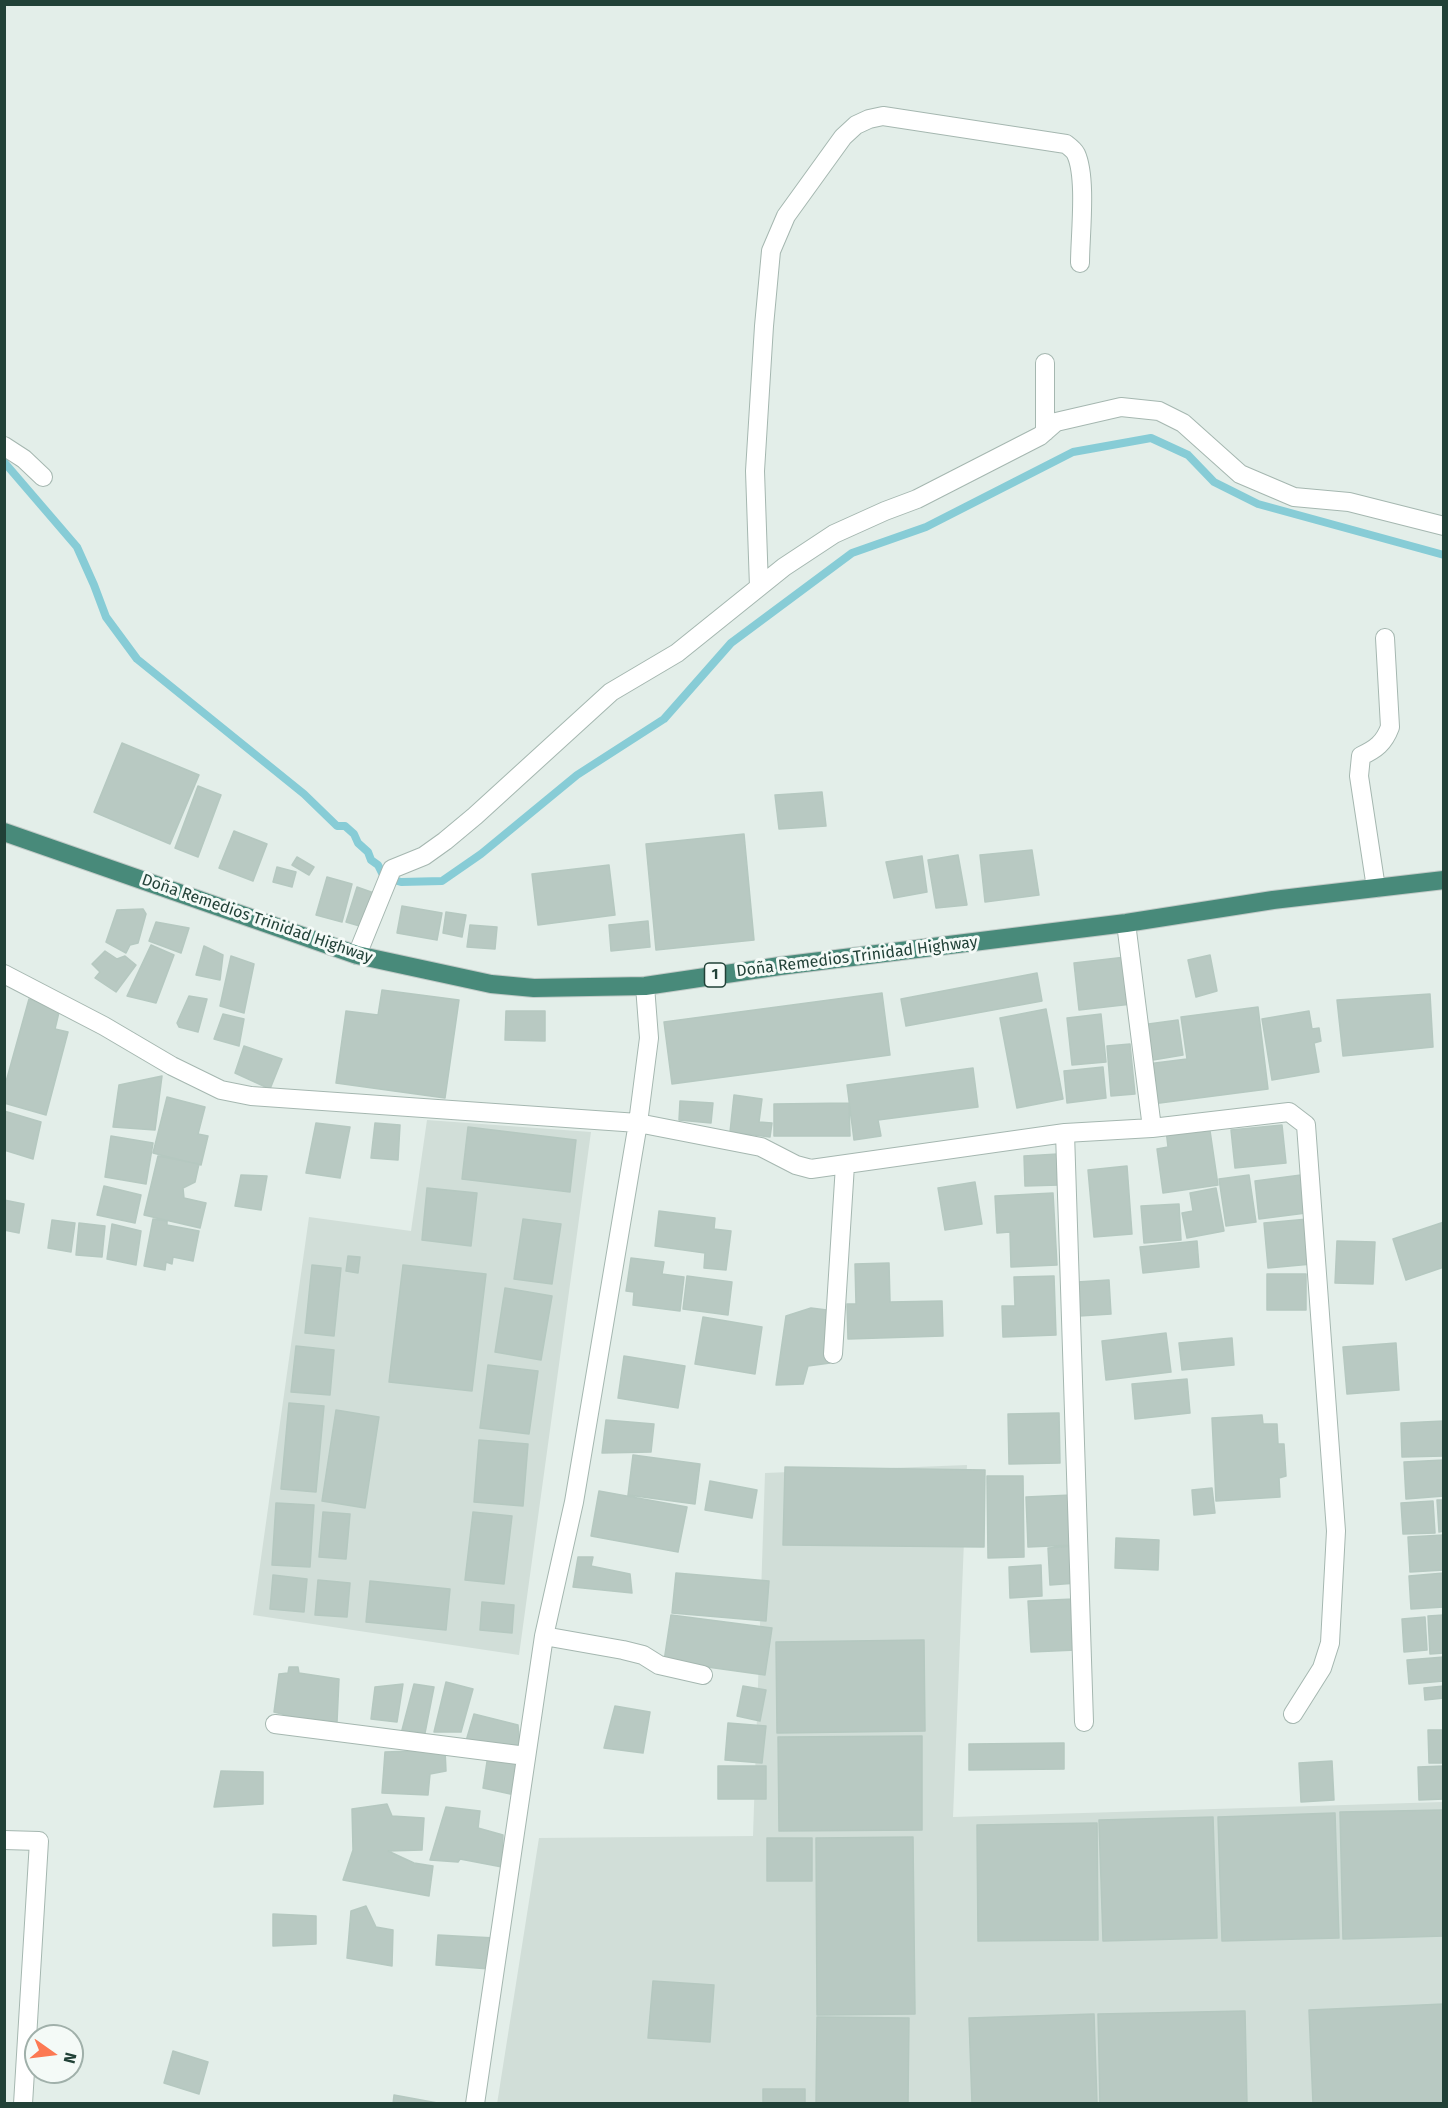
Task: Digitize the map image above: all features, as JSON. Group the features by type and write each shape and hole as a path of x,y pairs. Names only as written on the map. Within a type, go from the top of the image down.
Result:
{"highway":[{"name":"Doña Remedios Trinidad Highway","path":"4,832 357,956 491,984 534,988 645,986 780,966 1126,923 1273,900 1443,880"}],"street":[{"path":"759,587 755,471 771,251 786,216 843,137 862,122 883,116 1066,144 1075,152 1080,165 1080,263"},
{"path":"1045,363 1045,432"},
{"path":"357,956 392,869 424,856 475,816 611,692 677,653 784,567 834,534 917,499 1045,432 1056,422 1121,407 1159,411 1183,423 1240,474 1294,497 1349,502 1443,526"},
{"path":"4,447 24,459 43,477"},
{"path":"1376,888 1359,776 1361,756 1375,750 1386,739 1390,727 1384,638"},
{"path":"1126,923 1152,1128"},
{"path":"4,974 104,1026 172,1066 221,1090 251,1096 638,1123 761,1147 796,1165 811,1169 1065,1133 1152,1128 1289,1112 1306,1125 1336,1531 1330,1643 1322,1668 1293,1714"},
{"path":"475,2103 544,1636 574,1502 638,1123 649,1038 645,986"},
{"path":"1065,1133 1084,1722"},
{"path":"833,1354 845,1165"},
{"path":"544,1636 643,1655 659,1665 703,1676"},
{"path":"275,1724 526,1756"},
{"path":"4,1840 39,1841 23,2103"}],"shaded area":[{"path":"427,1120 591,1132 519,1655 253,1615 309,1217 411,1231"},
{"path":"967,1465 953,1817 1443,1802 1443,2103 497,2104 539,1838 753,1836 765,1473"}],"building":[{"path":"122,743 199,775 170,844 94,812"},
{"path":"198,786 221,795 198,857 175,848"},
{"path":"822,792 826,826 779,829 775,795"},
{"path":"234,831 267,844 253,881 219,868"},
{"path":"744,834 754,940 656,950 646,844"},
{"path":"1032,850 1039,895 985,902 980,855"},
{"path":"958,855 967,905 936,908 928,860"},
{"path":"922,856 927,892 894,898 886,862"},
{"path":"297,857 314,867 309,875 292,865"},
{"path":"609,865 615,915 538,925 532,874"},
{"path":"277,867 296,872 292,887 273,882"},
{"path":"327,877 352,884 342,922 316,915"},
{"path":"357,887 374,893 363,927 346,922"},
{"path":"402,906 442,913 437,940 397,933"},
{"path":"143,909 146,914 138,943 130,945 126,953 106,942 117,910"},
{"path":"446,912 466,915 462,937 443,933"},
{"path":"648,921 650,947 611,951 609,925"},
{"path":"156,922 189,928 181,953 149,941"},
{"path":"470,925 497,927 495,949 467,947"},
{"path":"151,945 174,955 156,1003 127,996"},
{"path":"204,946 223,955 220,980 196,975"},
{"path":"105,951 117,959 125,956 136,965 116,992 95,978 100,972 92,964"},
{"path":"1210,955 1217,991 1196,997 1188,960"},
{"path":"231,956 254,964 244,1013 220,1006"},
{"path":"1126,957 1132,1004 1079,1010 1074,963"},
{"path":"1037,973 1042,1001 906,1026 901,999"},
{"path":"382,990 459,1000 445,1098 336,1083 346,1011 378,1015"},
{"path":"882,993 890,1055 672,1084 664,1022"},
{"path":"1430,994 1433,1047 1343,1056 1337,1000"},
{"path":"189,996 207,999 198,1032 179,1027 177,1023"},
{"path":"29,999 60,1008 55,1029 68,1032 46,1115 4,1103 4,1089"},
{"path":"1258,1007 1268,1089 1152,1104 1147,1064 1187,1059 1181,1017"},
{"path":"1046,1009 1063,1099 1017,1108 1000,1018"},
{"path":"506,1011 545,1011 545,1041 505,1040"},
{"path":"1309,1011 1312,1029 1319,1028 1321,1041 1314,1043 1319,1072 1272,1080 1262,1019"},
{"path":"223,1014 244,1019 239,1046 214,1039"},
{"path":"1101,1014 1106,1062 1072,1065 1067,1018"},
{"path":"1178,1020 1183,1055 1147,1061 1141,1025"},
{"path":"1130,1044 1135,1094 1111,1096 1107,1046"},
{"path":"244,1046 282,1059 270,1089 235,1073"},
{"path":"1103,1067 1106,1098 1067,1103 1064,1071"},
{"path":"973,1068 978,1107 878,1120 881,1136 854,1140 847,1085"},
{"path":"162,1076 155,1130 113,1127 119,1085"},
{"path":"734,1095 762,1099 759,1122 772,1123 770,1137 730,1132"},
{"path":"167,1097 205,1107 198,1134 208,1136 201,1165 153,1153"},
{"path":"680,1101 713,1103 711,1123 679,1120"},
{"path":"849,1103 850,1136 774,1136 774,1104"},
{"path":"4,1111 41,1122 33,1159 4,1150"},
{"path":"316,1123 350,1127 340,1178 306,1173"},
{"path":"375,1123 400,1125 398,1160 371,1158"},
{"path":"1209,1124 1218,1185 1163,1193 1157,1149 1168,1147 1166,1130"},
{"path":"1282,1125 1286,1163 1235,1168 1231,1130"},
{"path":"468,1127 576,1140 570,1192 462,1179"},
{"path":"111,1136 153,1143 146,1184 105,1177"},
{"path":"1058,1154 1059,1185 1025,1186 1024,1156"},
{"path":"158,1156 199,1164 195,1182 183,1188 184,1198 206,1203 200,1228 144,1215"},
{"path":"1127,1166 1132,1234 1094,1237 1088,1170"},
{"path":"241,1175 267,1176 261,1210 235,1206"},
{"path":"1249,1175 1256,1222 1226,1226 1219,1179"},
{"path":"1301,1175 1306,1213 1259,1219 1255,1181"},
{"path":"975,1182 982,1224 945,1230 938,1188"},
{"path":"104,1186 141,1195 135,1223 97,1215"},
{"path":"427,1188 477,1193 471,1246 422,1240"},
{"path":"1216,1188 1224,1231 1187,1238 1182,1213 1193,1211 1190,1193"},
{"path":"1053,1193 1057,1265 1011,1267 1010,1232 997,1233 995,1196"},
{"path":"4,1200 24,1204 19,1233 4,1230"},
{"path":"1179,1204 1181,1240 1144,1243 1141,1206"},
{"path":"659,1211 715,1218 714,1229 731,1231 726,1270 704,1268 705,1253 655,1246"},
{"path":"153,1219 167,1221 167,1225 199,1231 193,1261 173,1257 172,1264 166,1262 165,1270 144,1266"},
{"path":"523,1219 561,1224 552,1284 514,1279"},
{"path":"1308,1219 1312,1264 1268,1268 1264,1223"},
{"path":"52,1220 75,1223 71,1252 48,1248"},
{"path":"1444,1222 1444,1267 1406,1280 1393,1239"},
{"path":"79,1223 105,1226 102,1257 76,1255"},
{"path":"112,1224 141,1231 136,1265 107,1259"},
{"path":"1197,1241 1199,1267 1143,1273 1140,1247"},
{"path":"1337,1241 1375,1242 1373,1284 1335,1283"},
{"path":"348,1256 360,1257 358,1273 346,1271"},
{"path":"631,1258 664,1262 662,1274 684,1277 680,1311 633,1305 634,1292 626,1291"},
{"path":"889,1263 890,1302 942,1301 943,1336 848,1339 847,1304 856,1304 855,1264"},
{"path":"312,1265 341,1268 334,1336 305,1333"},
{"path":"403,1265 486,1274 472,1391 389,1382"},
{"path":"1267,1274 1306,1274 1306,1310 1267,1310"},
{"path":"687,1276 732,1282 728,1315 683,1309"},
{"path":"1054,1276 1056,1335 1003,1337 1002,1306 1015,1306 1014,1277"},
{"path":"1109,1280 1111,1314 1079,1316 1077,1282"},
{"path":"505,1288 552,1296 541,1360 495,1352"},
{"path":"811,1308 827,1310 830,1363 808,1366 803,1384 776,1385 786,1316"},
{"path":"703,1317 762,1327 755,1374 695,1364"},
{"path":"1166,1333 1171,1372 1106,1380 1102,1341"},
{"path":"1232,1338 1234,1365 1182,1370 1179,1343"},
{"path":"1396,1343 1399,1390 1347,1394 1343,1347"},
{"path":"296,1346 334,1350 330,1395 291,1392"},
{"path":"624,1356 685,1366 678,1408 618,1398"},
{"path":"488,1365 538,1371 529,1434 480,1428"},
{"path":"1187,1379 1190,1413 1135,1419 1132,1384"},
{"path":"289,1403 324,1406 316,1492 281,1489"},
{"path":"336,1410 379,1417 365,1508 322,1501"},
{"path":"1059,1413 1060,1463 1009,1464 1008,1414"},
{"path":"1262,1415 1263,1424 1277,1424 1278,1444 1284,1444 1286,1476 1279,1478 1280,1497 1216,1501 1212,1418"},
{"path":"606,1420 654,1424 651,1452 602,1453"},
{"path":"1444,1421 1444,1456 1402,1457 1401,1423"},
{"path":"479,1440 528,1444 523,1506 474,1502"},
{"path":"633,1455 700,1464 695,1504 628,1495"},
{"path":"1444,1460 1444,1496 1406,1499 1404,1462"},
{"path":"785,1467 985,1470 984,1547 783,1545"},
{"path":"987,1476 1023,1476 1024,1557 988,1558"},
{"path":"710,1481 757,1490 752,1518 705,1510"},
{"path":"1212,1488 1215,1513 1194,1515 1192,1490"},
{"path":"599,1491 687,1507 678,1552 591,1536"},
{"path":"1072,1495 1075,1545 1028,1547 1026,1497"},
{"path":"1437,1500 1444,1500 1444,1531 1439,1532"},
{"path":"1433,1501 1435,1533 1403,1534 1401,1503"},
{"path":"276,1503 314,1505 310,1567 272,1565"},
{"path":"323,1512 350,1514 346,1559 319,1557"},
{"path":"473,1512 512,1516 504,1584 465,1580"},
{"path":"1444,1535 1444,1570 1410,1572 1408,1537"},
{"path":"1116,1538 1159,1540 1158,1570 1115,1568"},
{"path":"1075,1546 1077,1583 1050,1585 1048,1548"},
{"path":"578,1557 593,1557 591,1566 630,1574 632,1593 573,1587"},
{"path":"1041,1565 1042,1596 1010,1598 1009,1567"},
{"path":"676,1573 769,1581 766,1621 672,1613"},
{"path":"1444,1573 1444,1607 1411,1609 1409,1576"},
{"path":"273,1575 307,1579 304,1612 270,1609"},
{"path":"318,1580 350,1583 347,1617 315,1615"},
{"path":"370,1581 450,1589 446,1630 366,1622"},
{"path":"1074,1599 1076,1650 1031,1652 1028,1601"},
{"path":"482,1602 514,1605 512,1633 480,1630"},
{"path":"671,1615 772,1628 765,1675 664,1661"},
{"path":"1444,1615 1444,1653 1430,1654 1428,1616"},
{"path":"1425,1617 1427,1650 1404,1652 1402,1619"},
{"path":"924,1640 925,1731 777,1733 776,1642"},
{"path":"1444,1657 1444,1681 1409,1684 1407,1660"},
{"path":"289,1667 298,1667 299,1673 339,1679 337,1722 304,1718 303,1723 293,1722 294,1717 274,1712 279,1674 288,1673"},
{"path":"446,1682 473,1689 461,1732 434,1732"},
{"path":"403,1684 397,1722 371,1719 375,1687"},
{"path":"414,1684 434,1687 425,1733 402,1730"},
{"path":"743,1686 766,1690 760,1721 737,1716"},
{"path":"1444,1686 1444,1698 1425,1700 1424,1688"},
{"path":"615,1706 650,1712 643,1753 604,1748"},
{"path":"474,1714 518,1725 520,1746 466,1741"},
{"path":"728,1723 766,1726 762,1763 725,1760"},
{"path":"1428,1730 1444,1730 1444,1763 1429,1763"},
{"path":"922,1736 922,1830 779,1831 778,1737"},
{"path":"1064,1743 1064,1769 969,1770 969,1744"},
{"path":"445,1750 446,1771 430,1774 428,1795 382,1793 385,1752"},
{"path":"488,1755 523,1759 515,1795 483,1788"},
{"path":"1332,1761 1334,1800 1301,1802 1299,1763"},
{"path":"718,1766 766,1766 766,1799 718,1799"},
{"path":"1444,1766 1444,1799 1419,1800 1418,1767"},
{"path":"221,1771 263,1772 263,1804 214,1807"},
{"path":"387,1804 392,1816 424,1818 422,1850 388,1851 414,1863 433,1866 429,1896 343,1880 353,1850 352,1809"},
{"path":"446,1807 480,1811 478,1828 503,1835 502,1867 460,1859 458,1862 430,1860"},
{"path":"1444,1810 1444,1936 1343,1939 1340,1812"},
{"path":"1335,1813 1339,1938 1222,1941 1218,1817"},
{"path":"1213,1817 1217,1938 1103,1941 1099,1820"},
{"path":"1097,1823 1098,1940 978,1941 977,1825"},
{"path":"913,1837 915,2014 817,2015 816,1838"},
{"path":"767,1838 812,1838 812,1881 767,1881"},
{"path":"366,1906 376,1927 393,1930 392,1966 347,1958 351,1911"},
{"path":"273,1914 316,1916 316,1944 273,1946"},
{"path":"438,1935 495,1938 490,1969 436,1965"},
{"path":"653,1981 714,1985 710,2042 648,2038"},
{"path":"1444,2004 1444,2104 1313,2104 1309,2010"},
{"path":"1245,2011 1247,2104 1100,2104 1098,2014"},
{"path":"1094,2014 1097,2104 972,2104 969,2018"},
{"path":"817,2017 909,2018 908,2104 816,2104"},
{"path":"173,2051 208,2062 199,2094 164,2083"},
{"path":"763,2089 805,2089 805,2104 763,2104"},
{"path":"394,2095 443,2104 393,2104"}],"waterway":[{"path":"4,462 77,547 106,617 137,659 304,794 337,826 345,826 368,852 371,860 378,865 384,877 401,882 442,881 481,854 577,775 664,719 731,643 852,553 926,527 1073,452 1151,438 1188,455 1214,482 1258,504 1444,555"}]}
